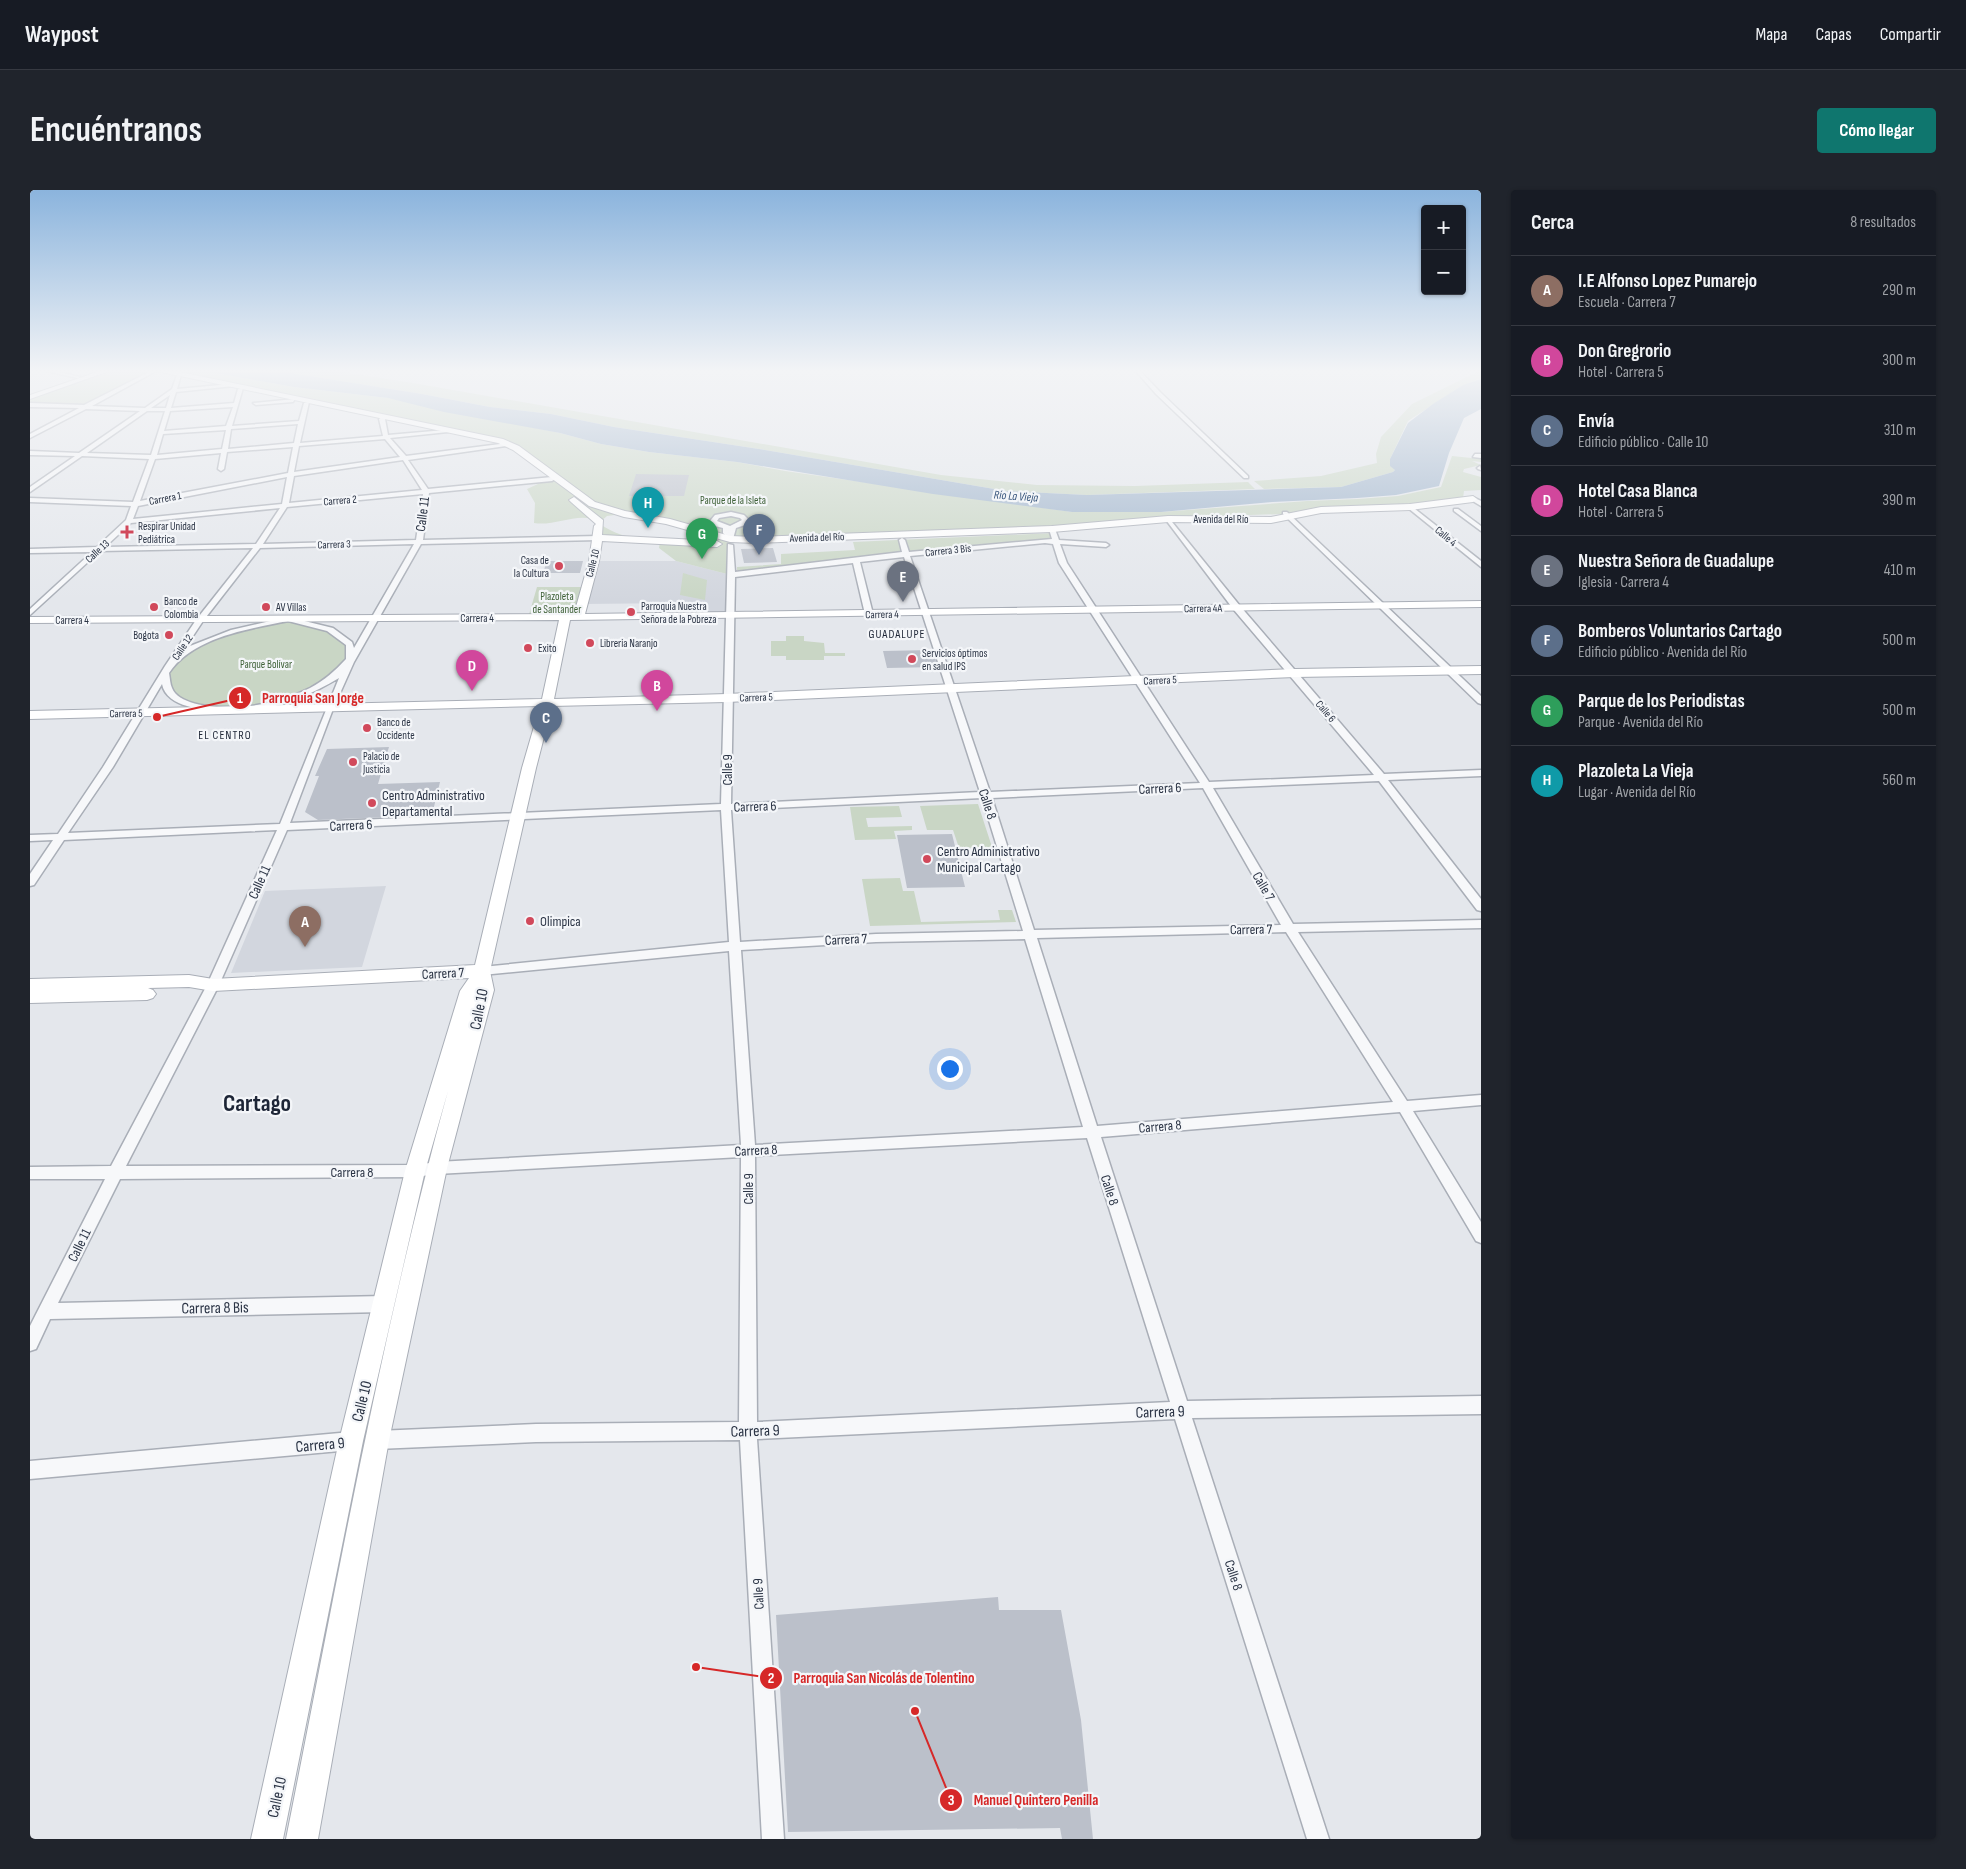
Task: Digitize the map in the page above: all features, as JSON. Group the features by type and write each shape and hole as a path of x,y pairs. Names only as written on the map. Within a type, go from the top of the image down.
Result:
{"main road":[{"name":"Avenida del Río","path":"509,447 530,458 592,504 624,514 661,519 730,542 756,547 1054,535 1170,522 1280,524 1289,517 1413,509 1478,500"},
{"name":"Avenida del Río","path":"510,447 552,478 592,517 613,533 629,538 684,541 696,537 698,534 696,530"},
{"name":"Avenida del Río","path":"1413,509 1481,511"},
{"path":"600,523 608,516 624,514"},
{"name":"Calle 10","path":"579,617 600,523"},
{"name":"Avenida del Río","path":"638,540 730,542 1054,535"},
{"name":"Carrera 3","path":"598,538 638,540"},
{"name":"Carrera 4A","path":"925,614 1481,604"},
{"name":"Carrera 4","path":"30,620 288,620 925,614"},
{"name":"Calle 10","path":"302,1839 384,1304 414,1171 469,991 482,971 518,815 547,703 565,617"},
{"name":"Carrera 5","path":"30,715 727,698 950,690 1295,673 1481,670"},
{"name":"Calle 10","path":"267,1839 364,1440 485,990 482,971"},
{"name":"Carrera 7","path":"30,985 189,981 213,985 482,971"},
{"name":"Carrera 7","path":"30,997 184,993 213,985"}],"street":[{"path":"30,490 91,447"},
{"name":"Calle 13","path":"30,613 129,521 156,447"},
{"path":"221,469 226,447"},
{"path":"30,453 153,457 282,447"},
{"name":"Calle 12","path":"30,882 62,837 200,620 258,546 285,504 296,447"},
{"name":"Calle 11","path":"30,1343 115,1173 213,985 283,828 328,709 350,662 419,541 426,492 395,447"},
{"name":"Carrera 1","path":"30,500 136,504 292,474 483,447"},
{"path":"1215,447 1246,477"},
{"name":"Carrera 2","path":"129,521 552,478"},
{"name":"Calle 4","path":"1413,509 1481,565"},
{"path":"1456,510 1481,529"},
{"path":"1289,517 1481,701"},
{"name":"Calle 6","path":"1170,522 1237,608 1295,673 1381,777 1481,907"},
{"name":"Calle 9","path":"730,527 726,533 730,542 731,575 726,807 748,1150 748,1431 773,1839"},
{"name":"Carrera 3 Bis","path":"731,575 1045,540 1054,535 1106,545"},
{"name":"Calle 7","path":"1054,535 1063,563 1206,785 1289,928 1404,1106 1481,1236"},
{"name":"Carrera 3","path":"30,551 598,538"},
{"name":"Calle 8","path":"902,540 986,796 1028,933 1318,1839"},
{"path":"856,561 869,614"},
{"path":"288,620 322,626 339,633 351,649 350,662 334,679 307,694 271,705 232,711 195,706 177,698 167,687 165,680 169,666 190,649 220,635 253,625 288,620"},
{"name":"Carrera 6","path":"30,838 1481,773"},
{"name":"Carrera 7","path":"482,971 734,946 876,938 1481,924"},
{"name":"Carrera 8","path":"30,1173 414,1171 437,1168 748,1150 1092,1132 1481,1100"},
{"name":"Carrera 8 Bis","path":"46,1311 384,1304"},
{"name":"Carrera 9","path":"30,1470 364,1440 536,1433 748,1431 1181,1410 1481,1405"}],"shaded area":[{"path":"594,561 676,561 731,575 730,616 681,617 681,603 583,604"},
{"path":"386,886 362,967 231,973 265,891"}],"green space":[{"name":"Parque de la Isleta","path":"508,447 619,447 737,462 785,471 1072,512 1161,512 1398,496 1441,487 1452,456 1481,459 1481,462 1472,461 1481,465 1464,469 1463,472 1481,477 1481,490 1464,491 1463,498 1441,503 1336,508 1283,514 1189,517 1052,529 730,539 731,575 676,561 659,548 660,541 598,538 600,524 621,534 655,540 689,541 697,536 696,530 622,514 607,516 600,522 592,519 576,518 542,524 534,523 535,503 527,489 551,478"},
{"path":"746,447 780,447 941,475 1037,485 1135,486 1248,482 1255,489 1087,495 1006,491"},
{"path":"1378,447 1396,447 1390,459 1395,470 1341,487 1264,489 1254,481 1321,476 1377,463 1376,454"},
{"path":"1054,533 1057,542 1045,541 746,574 737,570 737,567 781,564 781,554 855,550 853,542"},
{"path":"683,573 707,580 705,600 680,595"},
{"name":"Plazoleta de Santander","path":"537,587 586,587 579,617 528,618"},
{"name":"Parque Bolívar","path":"288,619 331,629 351,649 343,671 290,700 232,711 195,706 171,693 166,673 179,657 220,635"},
{"path":"786,636 804,636 804,641 824,643 825,653 845,653 845,656 824,656 824,660 786,660 786,656 771,656 771,641 786,641"},
{"path":"978,804 992,847 959,848 953,830 927,830 920,806"},
{"path":"899,806 902,817 866,818 868,827 912,826 912,830 894,831 896,839 855,840 850,807"},
{"path":"900,878 903,891 914,891 921,922 1000,920 998,910 1012,910 1016,922 870,926 862,879"}],"water":[{"name":"Río La Vieja","path":"619,447 746,447 1006,491 1087,495 1341,487 1393,472 1395,470 1390,466 1390,459 1396,447 1452,447 1439,486 1396,495 1272,502 1161,512 1072,512 933,494 737,462"}],"building":[{"path":"636,474 689,475 684,496 629,496"},
{"path":"773,548 777,562 744,563 741,549"},
{"name":"Casa de la Cultura","path":"548,561 583,561 580,573 542,573"},
{"name":"Servicios óptimos en salud IPS","path":"932,650 938,667 887,668 883,651"},
{"name":"Centro Administrativo Departamental","path":"389,747 378,784 440,782 432,815 318,820 305,812 319,776 315,776 327,749"},
{"path":"952,834 965,887 907,888 897,835"},
{"path":"998,1597 999,1610 1061,1610 1081,1720 1093,1839 1062,1839 1060,1828 788,1832 776,1615"}],"place":[{"name":"Plazoleta La Vieja","path":"648,528"},
{"name":"Respirar Unidad Pediátrica","path":"127,532"},
{"name":"Bomberos Voluntarios Cartago","path":"759,555"},
{"name":"Parque de los Periodistas","path":"702,559"},
{"name":"Casa de la Cultura","path":"559,566"},
{"name":"Nuestra Señora de Guadalupe","path":"903,602"},
{"name":"Banco de Colombia","path":"154,607"},
{"name":"AV Villas","path":"266,607"},
{"name":"Parroquia Nuestra Señora de la Pobreza","path":"631,612"},
{"name":"Bogota","path":"169,635"},
{"name":"Libreria Naranjo","path":"590,643"},
{"name":"Exito","path":"528,648"},
{"name":"Servicios óptimos en salud IPS","path":"912,659"},
{"name":"Hotel Casa Blanca","path":"472,691"},
{"name":"Don Gregrorio","path":"657,711"},
{"name":"Parroquia San Jorge","path":"157,717"},
{"name":"Banco de Occidente","path":"367,728"},
{"name":"Envía","path":"546,743"},
{"name":"Palacio de Justicia","path":"353,762"},
{"name":"Centro Administrativo Departamental","path":"372,803"},
{"name":"Centro Administrativo Municipal Cartago","path":"927,859"},
{"name":"Olimpica","path":"530,921"},
{"name":"I.E Alfonso Lopez Pumarejo","path":"305,947"},
{"name":"Parroquia San Nicolás de Tolentino","path":"696,1667"},
{"name":"Manuel Quintero Penilla","path":"915,1711"}],"district":[{"name":"GUADALUPE","path":"897,634"},
{"name":"EL CENTRO","path":"225,735"},
{"name":"Cartago","path":"257,1103"}]}
